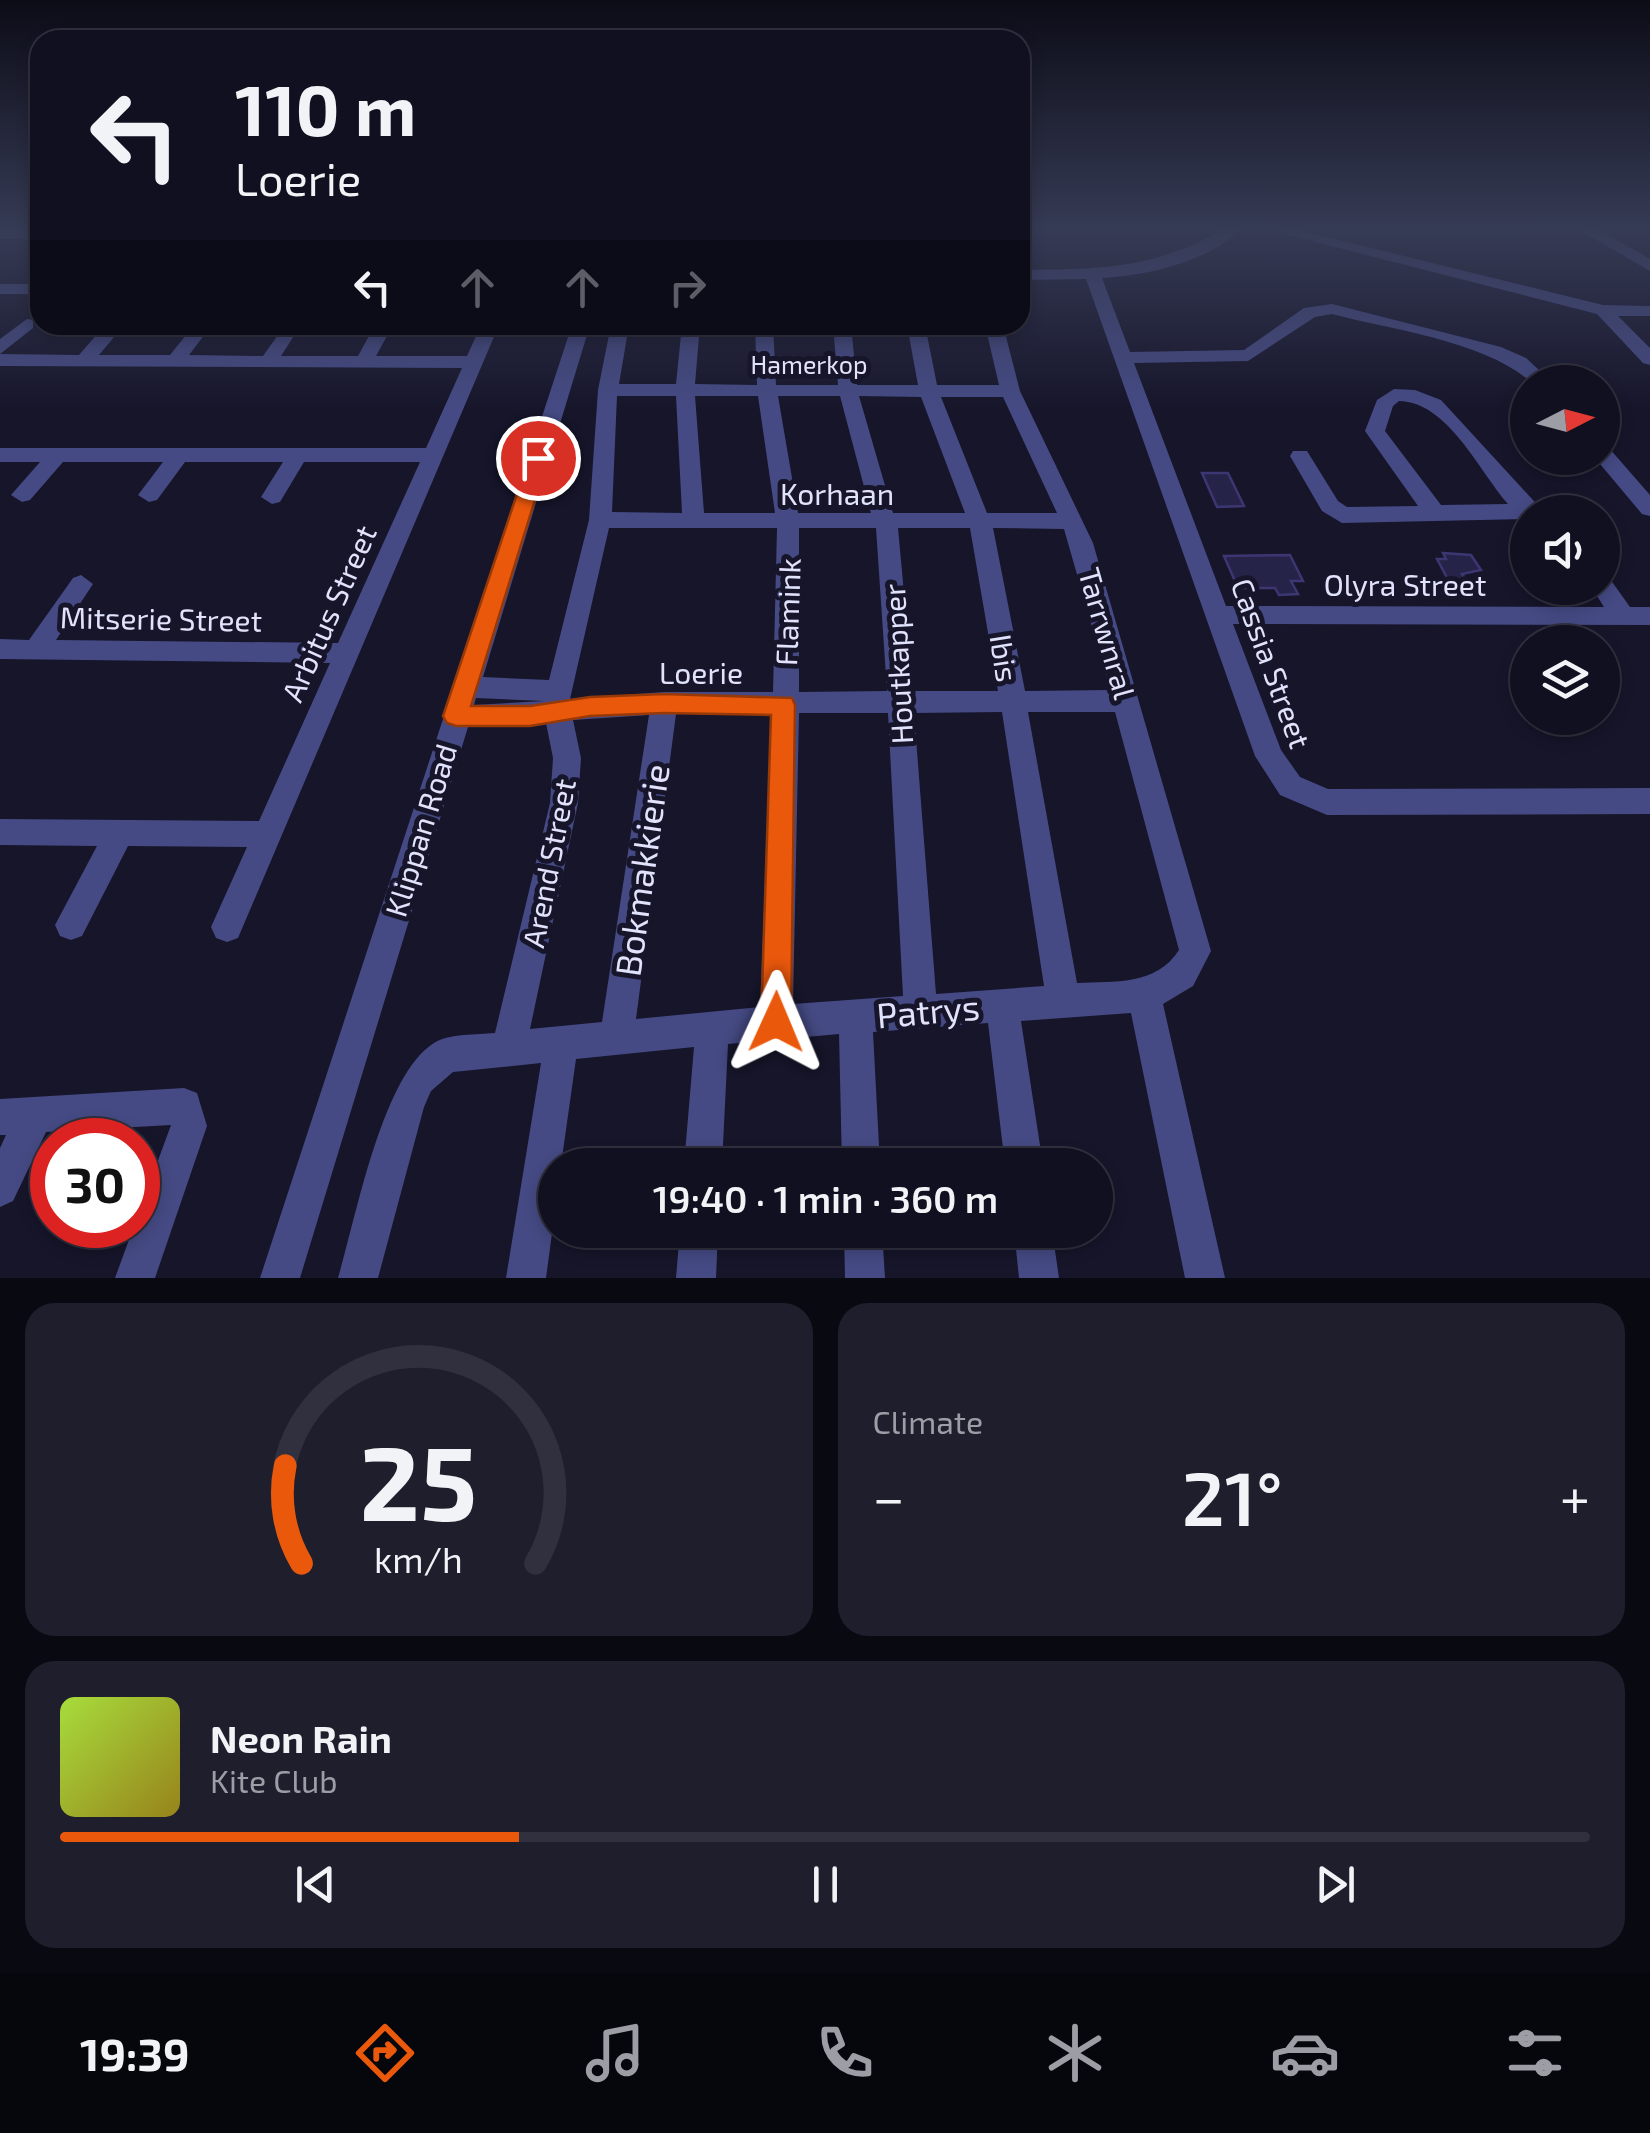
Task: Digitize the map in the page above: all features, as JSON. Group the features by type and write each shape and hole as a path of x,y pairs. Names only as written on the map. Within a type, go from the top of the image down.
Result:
{"street":[{"name":"Cassia Street","path":"1098,291 1269,756 1282,778 1315,800 1650,800"},
{"path":"1547,291 1603,310 1650,311"},
{"path":"1124,358 1244,356 1259,350 1306,314 1332,309 1494,351 1522,365"},
{"path":"1603,310 1650,359"},
{"path":"0,349 27,324"},
{"path":"84,360 106,335"},
{"path":"175,361 194,335"},
{"path":"268,361 287,335"},
{"path":"364,362 379,335"},
{"name":"Arbitus Street","path":"227,927 486,335"},
{"name":"Klippan Road","path":"280,1278 578,335"},
{"name":"Arend Street","path":"509,1047 564,803 567,758 557,701 600,520 608,390 618,335"},
{"path":"690,335 685,389 694,521"},
{"name":"Flamink","path":"764,335 767,389 788,522 789,606 776,1022"},
{"name":"Houtkapper","path":"843,335 848,388 888,524 920,1010"},
{"name":"Ibis","path":"918,335 928,390 982,522 1063,1000"},
{"name":"Tarrwnral","path":"996,335 1010,391 1074,521 1128,701 1194,952"},
{"path":"0,360 475,362"},
{"name":"Hamerkop","path":"608,390 1010,391"},
{"path":"1434,512 1375,431 1384,404 1396,394 1418,395 1438,404 1510,495"},
{"path":"0,455 433,456"},
{"path":"22,495 57,455"},
{"path":"150,495 179,455"},
{"path":"272,497 296,455"},
{"path":"1300,456 1330,506 1342,514 1510,512"},
{"path":"1620,474 1650,509"},
{"name":"Korhaan","path":"600,520 888,524 1074,521"},
{"name":"Mitserie Street","path":"36,649 81,584"},
{"path":"1616,605 1623,616"},
{"name":"Olyra Street","path":"1220,615 1650,616"},
{"name":"Mitserie Street","path":"0,649 345,653"},
{"name":"Loerie","path":"465,687 557,701 664,704 1128,701"},
{"name":"Loerie","path":"456,716 530,716 557,701"},
{"name":"Bokmakkierie","path":"617,1037 664,704"},
{"path":"0,832 268,834"},
{"path":"70,924 120,833"},
{"name":"Patrys","path":"358,1278 407,1104 419,1079 434,1063 462,1051 920,1010 1144,995 1180,978 1194,952"},
{"path":"1144,995 1205,1278"},
{"path":"1002,1004 1022,1148"},
{"path":"855,1016 860,1148"},
{"path":"704,1148 712,1028"},
{"path":"526,1278 561,1043"},
{"path":"0,1188 18,1116 175,1105 188,1111 189,1126 135,1278"},
{"path":"696,1278 698,1248"},
{"path":"864,1248 865,1278"},
{"path":"1035,1248 1039,1278"}],"building":[{"path":"1202,473 1228,473 1244,506 1217,507"},
{"path":"1443,553 1471,555 1481,570 1462,574 1470,586 1452,587 1437,559 1446,559"},
{"path":"1290,555 1303,581 1291,581 1298,594 1279,595 1275,588 1238,588 1224,556"}],"route":[{"path":"538,458 456,716 530,716 590,706 783,705 776,1022"}]}
